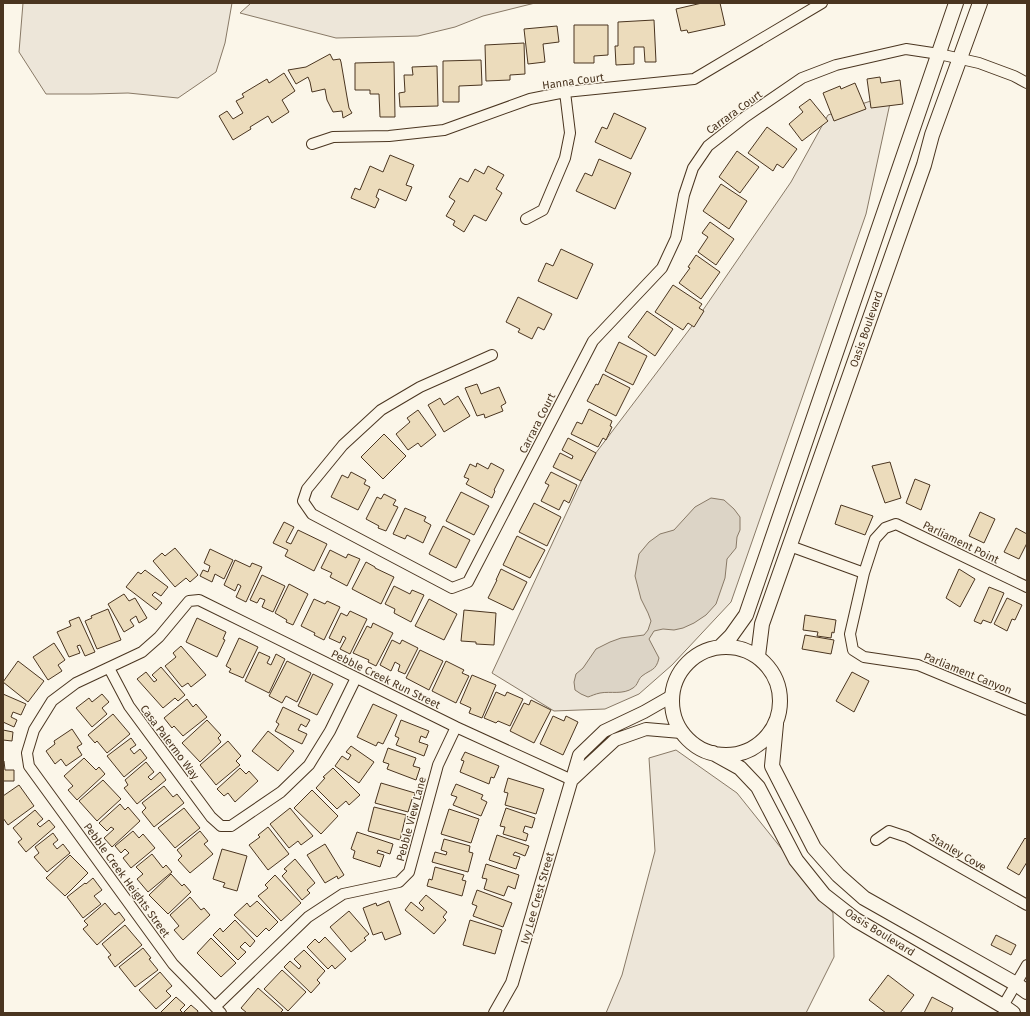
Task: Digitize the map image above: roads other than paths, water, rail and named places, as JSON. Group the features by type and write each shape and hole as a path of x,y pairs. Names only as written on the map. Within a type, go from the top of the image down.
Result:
{"main road":[{"name":"Oasis Boulevard","path":"721,646 731,636 746,615 956,3"},
{"name":"Oasis Boulevard","path":"758,656 762,624 924,164 932,135 980,3"},
{"name":"Oasis Boulevard","path":"1008,1010 856,920 824,895 796,860 758,786 740,768 701,749 681,732 674,715 672,696 677,678 688,662 703,651 721,646 734,646 747,650 758,656 772,669 780,687 781,706 776,724 772,766 814,848 838,875 864,898 1021,988"},
{"name":"Oasis Boulevard","path":"713,754 732,755 750,750 765,739 776,724"}],"street":[{"name":"Hanna Court","path":"312,144 333,137 389,136 444,130 530,99 565,92 694,79 822,3"},
{"name":"Carrara Court","path":"492,355 420,387 380,410 342,445 307,489 303,501 312,514 452,588 468,582 593,341 662,268 676,238 684,195 693,168 708,146 745,117 802,78 836,65 906,49 939,54 978,63 1014,76 1027,83"},
{"path":"526,219 543,210 565,158 570,133 565,92"},
{"name":"Parliament Point","path":"864,573 875,539 885,528 896,524 1027,587"},
{"path":"790,546 864,573"},
{"name":"Parliament Canyon","path":"864,573 850,634 853,650 864,657 918,665 1027,710"},
{"name":"Pebble Creek Run Street","path":"109,668 142,652 159,637 189,601 199,600 456,727 572,780"},
{"name":"Pebble Creek Heights Street","path":"109,668 76,683 52,701 34,730 27,753 29,766 173,964 218,1010"},
{"name":"Casa Palermo Way","path":"109,668 129,706 211,817 221,826 231,826 281,792 309,765 330,731 356,678"},
{"name":"Ivy Lee Crest Street","path":"495,1013 512,983 580,755 604,732 672,696"},
{"name":"Pebble View Lane","path":"218,1010 308,917 343,894 399,882 409,872 438,765 456,727"},
{"path":"572,780 615,740 646,729 681,732"},
{"name":"Stanley Cove","path":"876,840 889,831 907,837 1027,905"},
{"path":"1008,1010 1021,988 1027,965"}]}
